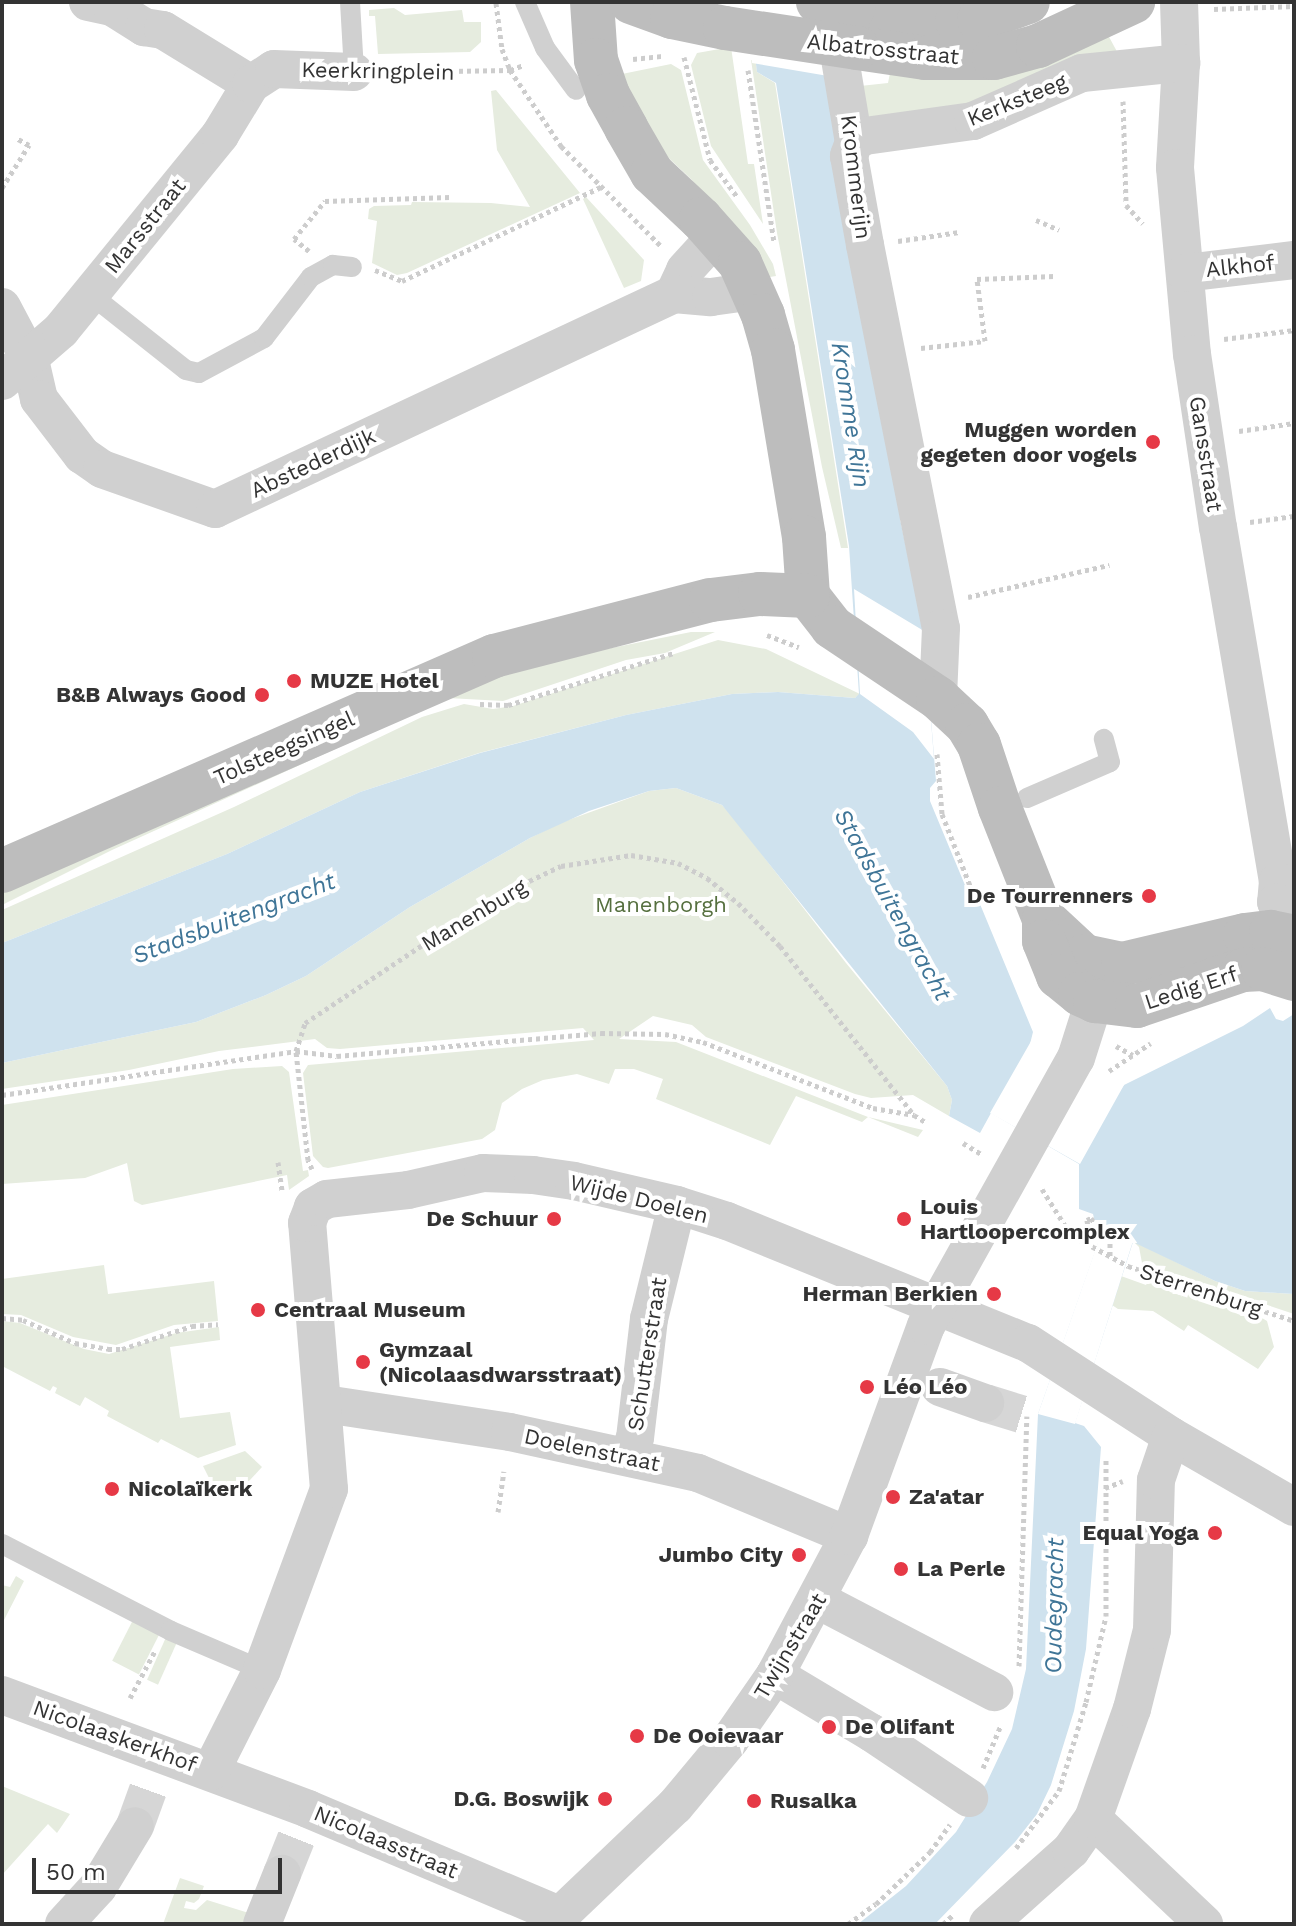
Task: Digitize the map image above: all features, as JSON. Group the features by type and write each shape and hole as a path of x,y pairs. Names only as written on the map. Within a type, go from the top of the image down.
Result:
{"street":[{"path":"88,2 112,7 144,27 171,16 251,84"},
{"name":"Albatrosstraat","path":"631,2 672,17 725,28 840,15 979,20 1028,2"},
{"name":"Albatrosstraat","path":"840,15 925,58 994,58 1038,46 1133,2"},
{"name":"Gansstraat","path":"1179,2 1181,63 1175,168 1203,435 1278,881 1288,916"},
{"name":"Krommerijn","path":"840,15 854,142 849,156 941,628 942,661 933,695"},
{"path":"672,17 641,30 586,32 606,145 629,164 652,173 716,236 740,263 753,291 773,350 804,537 808,596 817,612 855,644 933,695"},
{"name":"Kerksteeg","path":"854,142 865,136 973,121 1082,73 1181,63"},
{"name":"Keerkringplein","path":"251,84 274,69 354,72"},
{"name":"Marsstraat","path":"16,370 61,330 220,135 251,84"},
{"name":"Abstederdijk","path":"2,307 16,370 82,455 102,469 215,509 680,282 716,236"},
{"name":"Alkhof","path":"1185,273 1294,260"},
{"name":"Abstederdijk","path":"680,282 711,297 753,291"},
{"name":"Tolsteegsingel","path":"2,871 494,656 711,600 760,594 808,596"},
{"name":"Ledig Erf","path":"933,695 955,711 979,745 1017,854 1044,919 1084,956 1101,982 1137,1006 1243,970 1263,969 1294,979"},
{"name":"Ledig Erf","path":"1101,982 1123,964 1245,935 1271,932 1288,916"},
{"name":"Twijnstraat","path":"555,1920 675,1806 730,1740 775,1675 818,1600 849,1536 905,1376 936,1309 1032,1137 1090,1066 1101,982"},
{"name":"Wijde Doelen","path":"327,1199 408,1190 483,1173 574,1181 677,1205 727,1221 936,1309 1028,1343 1171,1436 1294,1507"},
{"name":"Nicolaaskerkhof","path":"2,1695 157,1766 211,1771 265,1664 329,1489 325,1404 309,1279 307,1223 313,1207 327,1199"},
{"name":"Schutterstraat","path":"628,1456 635,1438 649,1319 677,1205"},
{"path":"940,1387 985,1403"},
{"name":"Doelenstraat","path":"325,1404 510,1432 698,1473 849,1536"},
{"path":"975,1916 1071,1850 1093,1819 1132,1709 1152,1630 1156,1480 1171,1436"},
{"path":"818,1600 1003,1697"},
{"path":"775,1675 872,1733 969,1798"},
{"name":"Nicolaasstraat","path":"211,1771 303,1821 555,1920"},
{"path":"1093,1819 1204,1924"},
{"path":"64,1924 98,1887 135,1826"},
{"path":"262,1924 282,1874"}],"lane":[{"path":"350,2 354,72"},
{"path":"525,2 545,48 586,32"},
{"path":"90,294 186,370 199,373 264,338 311,277 328,267 352,267"},
{"path":"1027,798 1110,762 1104,739"},
{"path":"2,1544 167,1629 265,1664"}],"path":[{"path":"496,12 510,70 561,146 603,186 680,282"},
{"path":"747,66 774,243"},
{"name":"Keerkringplein","path":"354,72 510,70"},
{"path":"2,188 29,145 18,139"},
{"path":"352,267 373,269 402,281 603,186"},
{"path":"328,267 294,239 325,201 450,197"},
{"path":"1036,220 1059,230"},
{"path":"865,245 959,232"},
{"path":"885,351 985,341 977,279 1054,276"},
{"path":"1221,340 1294,330"},
{"path":"1203,435 1294,423"},
{"path":"935,604 1109,565"},
{"path":"761,631 809,653"},
{"path":"938,759 942,814 971,888"},
{"name":"Manenburg","path":"296,1051 305,1023 493,898 561,866 631,855 678,863 707,878 738,903 780,946 914,1115 927,1123"},
{"name":"Manenburg","path":"2,1095 296,1051 337,1056 601,1033 665,1034 703,1042 873,1108 914,1115"},
{"path":"1090,1066 1133,1055 1151,1043"},
{"path":"296,1051 308,1160 327,1199"},
{"name":"Sterrenburg","path":"1044,1190 1071,1235 1128,1266 1294,1321"},
{"path":"1095,1224 1091,1218 1087,1220 1088,1227 1110,1236 1110,1256"},
{"path":"2,1318 23,1320 75,1343 108,1349 122,1349 192,1326 218,1324"},
{"path":"1006,1859 1041,1819 1059,1791 1086,1702 1106,1616 1106,1458"},
{"path":"498,1512 504,1471"},
{"name":"Nicolaaskerkhof","path":"130,1698 167,1629"},
{"path":"943,1924 975,1916"}],"green space":[{"path":"394,8 405,15 462,10 464,22 481,22 481,42 470,52 378,54 375,16 369,16 369,10"},
{"path":"1108,35 1121,59 972,112 866,126 860,86 888,83 890,73 935,80 995,78"},
{"path":"731,47 748,164 754,164 763,224 711,146 691,65 697,53"},
{"path":"751,60 756,61 757,72 775,83 848,548 841,548 822,467 777,233"},
{"path":"671,64 681,70 703,160 750,225 773,264 776,276 770,277 691,179 641,132 622,74"},
{"path":"496,90 580,193 407,273 397,275 372,263 377,221 368,219 369,209 374,206 411,205 412,202 530,207 497,150 491,91"},
{"path":"586,197 644,260 641,281 624,288 583,199"},
{"path":"691,632 715,632 665,653 626,660 503,701 448,698 112,850 2,905 2,889 502,670"},
{"path":"718,640 766,649 860,694 855,698 778,692 732,694 626,715 479,753 360,792 227,854 2,943 2,910 234,807 422,717 464,704 493,709 513,706"},
{"name":"Manenborgh","path":"676,788 722,805 733,817 846,963 947,1086 952,1100 949,1116 913,1095 871,1098 855,1094 706,1037 692,1025 653,1016 619,1039 676,1042 868,1117 862,1122 796,1096 770,1145 656,1099 663,1079 634,1069 615,1069 609,1084 577,1074 543,1080 522,1089 502,1103 495,1130 482,1139 328,1168 313,1156 303,1073 308,1065 594,1040 583,1028 340,1049 327,1048 315,1039 219,1051 129,1070 2,1089 2,1063 196,1022 266,995 306,976 410,907 530,838 560,823 649,791"},
{"path":"282,1066 289,1072 303,1171 308,1170 309,1176 289,1190 287,1175 142,1205 134,1201 127,1163 85,1178 2,1184 2,1105 233,1069"},
{"path":"868,1117 923,1130 918,1137"},
{"path":"1133,1241 1215,1281 1245,1291 1294,1294 1294,1314 1142,1263 1139,1247"},
{"path":"104,1265 108,1294 214,1281 218,1321 174,1325 116,1345 73,1337 21,1315 2,1314 2,1279"},
{"path":"1121,1276 1146,1285 1149,1280 1262,1318 1267,1321 1274,1347 1258,1369 1188,1325 1184,1331 1153,1311 1118,1309 1109,1303"},
{"path":"2,1321 20,1323 84,1349 109,1354 176,1333 219,1327 220,1340 170,1347 180,1418 230,1412 236,1445 198,1458 161,1439 158,1443 107,1416 109,1411 85,1397 80,1406 55,1393 57,1388 53,1386 50,1391 4,1367"},
{"path":"245,1451 262,1467 237,1494 212,1484 203,1466"},
{"path":"16,1576 24,1581 2,1624 2,1585 10,1587"},
{"path":"134,1618 161,1632 139,1674 112,1661"},
{"path":"167,1635 178,1640 158,1685 147,1680"},
{"path":"2,1786 70,1814 57,1833 48,1824 2,1875"},
{"path":"180,1878 204,1886 199,1899 194,1903 186,1901 184,1908 196,1910 207,1900 258,1916 255,1924 163,1924"}],"water":[{"path":"748,2 819,2 901,497 900,519 924,631 936,781 930,788 930,801 967,890 975,892 1033,1032 1030,1044 1119,1092 1124,1085 1243,1026 1270,1008 1276,1019 1283,1021 1294,1014 1294,1294 1245,1291 1215,1281 1133,1242 1075,1423 1084,1426 1101,1447 1086,1649 1074,1711 1051,1785 1037,1814 1015,1842 935,1924 858,1924 906,1886 956,1832 987,1782 1012,1729 1026,1669 1038,1414 1103,1229 1096,1227 1093,1214 1079,1209 1079,1164 991,1113 980,1133 949,1116 952,1100 947,1086 722,805 676,788 649,791 589,811 530,838 410,907 306,976 266,995 196,1022 2,1063 2,943 227,854 360,792 480,753 626,715 732,694 778,692 855,698 859,694 849,546 776,83 757,72"}],"pier":[{"path":"744,2 823,2 834,77 752,63"},
{"path":"854,589 924,631 934,759 913,732 860,694"},
{"path":"1034,1036 1037,1038 1035,1042 1055,1053 1118,1087 1121,1083 1124,1085 1080,1164 990,1113"},
{"path":"1103,1228 1133,1241 1075,1424 1038,1414"}],"tunnel":[{"path":"985,1403 1027,1416"},
{"path":"135,1826 152,1779"},
{"path":"282,1874 298,1834"}],"place":[{"name":"Muggen worden gegeten door vogels","path":"1153,442"},
{"name":"MUZE Hotel","path":"294,681"},
{"name":"B&B Always Good","path":"262,695"},
{"name":"De Tourrenners","path":"1149,896"},
{"name":"De Schuur","path":"554,1219"},
{"name":"Louis Hartloopercomplex","path":"904,1219"},
{"name":"Herman Berkien","path":"994,1294"},
{"name":"Centraal Museum","path":"258,1310"},
{"name":"Gymzaal (Nicolaasdwarsstraat)","path":"363,1362"},
{"name":"Léo Léo","path":"867,1387"},
{"name":"Nicolaïkerk","path":"112,1489"},
{"name":"Za'atar","path":"893,1497"},
{"name":"Equal Yoga","path":"1215,1533"},
{"name":"Jumbo City","path":"799,1555"},
{"name":"La Perle","path":"901,1569"},
{"name":"De Olifant","path":"829,1727"},
{"name":"De Ooievaar","path":"637,1736"},
{"name":"D.G. Boswijk","path":"605,1799"},
{"name":"Rusalka","path":"754,1801"}],"water label":[{"name":"Kromme Rijn","path":"850,415"},
{"name":"Stadsbuitengracht","path":"892,905"},
{"name":"Stadsbuitengracht","path":"234,919"},
{"name":"Oudegracht","path":"1055,1606"}]}
